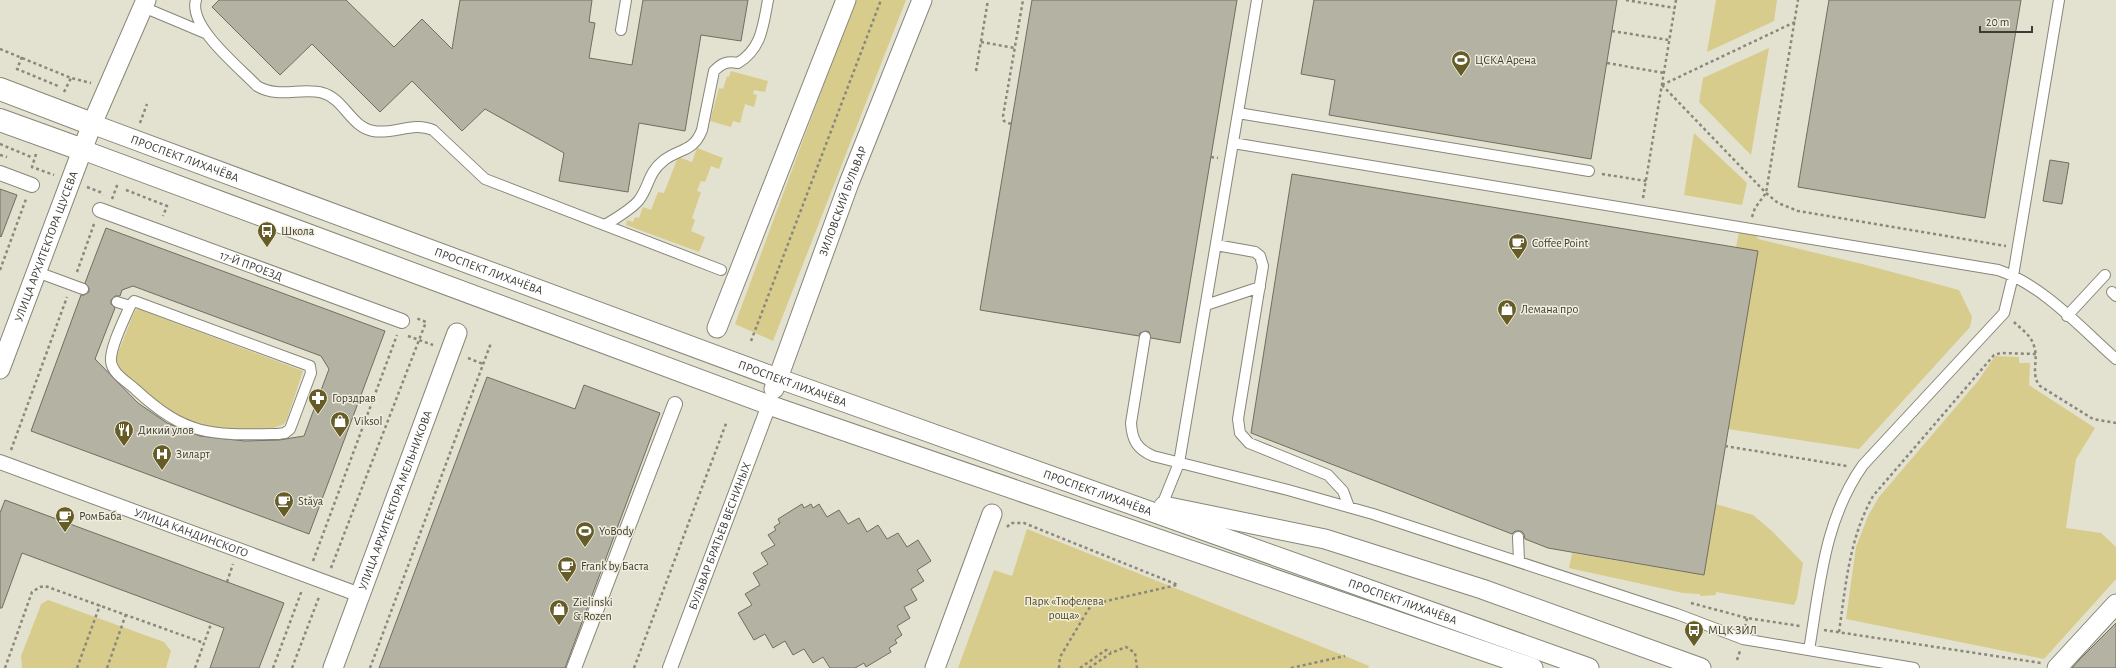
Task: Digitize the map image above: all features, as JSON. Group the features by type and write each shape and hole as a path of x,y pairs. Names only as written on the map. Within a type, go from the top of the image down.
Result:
{"street":[{"path":"717,328 846,0"},
{"name":"ЗИЛОВСКИЙ БУЛЬВАР","path":"769,405 777,378 849,183 922,0"},
{"name":"УЛИЦА АРХИТЕКТОРА ЩУСЕВА","path":"0,369 92,124 144,3"},
{"name":"ПРОСПЕКТ ЛИХАЧЁВА","path":"0,89 777,378 1589,668"},
{"name":"ПРОСПЕКТ ЛИХАЧЁВА","path":"0,120 769,405 1532,668"},
{"path":"0,173 32,185"},
{"name":"17-Й ПРОЕЗД","path":"105,207 403,318"},
{"name":"УЛИЦА АРХИТЕКТОРА МЕЛЬНИКОВА","path":"333,668 457,333"},
{"path":"574,668 675,404"},
{"name":"БУЛЬВАР БРАТЬЕВ ВЕСНИНЫХ","path":"670,668 769,405"},
{"name":"УЛИЦА КАНДИНСКОГО","path":"3,463 360,595"},
{"path":"1141,502 1325,539 1482,589 1701,668"},
{"path":"935,668 992,514"},
{"path":"2049,666 2116,604"}],"lane":[{"path":"196,0 196,17 205,33 257,86 264,90 281,93 324,93 331,97 358,123 371,131 379,132 414,126 426,127 433,130 485,179 721,270"},
{"path":"621,30 626,0"},
{"path":"605,225 640,199 650,174 663,161 690,148 699,138 714,71 720,65 728,62 738,63 754,50 762,36 768,0"},
{"path":"1162,505 1180,463 1257,0"},
{"path":"1809,650 1826,547 1832,523 1844,495 1861,468 2004,313 2018,248 2059,0"},
{"path":"144,3 205,33"},
{"path":"1238,113 1590,172"},
{"path":"1233,143 1998,270 2013,276 2043,294 2116,359"},
{"path":"1216,245 1249,250 1260,256 1263,266 1238,419 1240,433 1249,442 1320,470 1328,475 1343,491 1349,507"},
{"path":"37,272 83,289"},
{"path":"2067,316 2105,275"},
{"path":"1206,305 1260,287"},
{"path":"117,302 130,306"},
{"path":"134,302 139,302 308,364 311,368 311,374 290,429 285,433 278,434 223,435 182,423 158,410 123,379 112,366 112,353 130,306 134,302"},
{"path":"1145,337 1131,423 1132,435 1142,451 1153,456 1349,507 1519,561 1677,614 1743,639 1914,668"},
{"path":"1518,537 1519,561"}],"path":[{"path":"751,341 881,0"},
{"path":"976,71 988,0"},
{"path":"1011,124 1004,121 1003,116 1023,0"},
{"path":"1626,0 1675,8"},
{"path":"1641,211 1676,0"},
{"path":"1750,229 1753,212 1766,193 1798,0"},
{"path":"1662,85 1795,22"},
{"path":"1612,31 1669,40"},
{"path":"981,42 1015,48"},
{"path":"0,49 71,78 94,84"},
{"path":"22,57 17,70 58,86"},
{"path":"1607,63 1664,73"},
{"path":"62,96 71,78"},
{"path":"1662,85 1766,193 1778,203 1798,211 2018,248"},
{"path":"139,125 147,104"},
{"path":"0,144 31,157"},
{"path":"32,166 36,154"},
{"path":"1590,172 1646,181"},
{"path":"3,463 72,285 105,207 118,183"},
{"path":"0,270 32,185"},
{"path":"126,190 167,206"},
{"path":"103,193 105,207"},
{"path":"292,668 426,322 403,318"},
{"path":"2018,326 2032,340 2036,354 2035,379 2040,386 2093,419 2116,423"},
{"path":"273,668 398,332 433,345"},
{"path":"370,668 491,343"},
{"path":"2036,354 2002,353 1994,355 1873,496 1859,523 1850,553 1839,632 2049,666"},
{"path":"468,358 483,364"},
{"path":"634,668 727,421"},
{"path":"1725,446 1861,468"},
{"path":"1007,528 1011,523 1024,523 1178,585 1093,604 1060,657 1059,668"},
{"path":"5,668 32,592 36,588 45,586 204,643"},
{"path":"77,668 100,605"},
{"path":"107,668 126,614"},
{"path":"195,668 211,624"},
{"path":"1090,668 1111,653 1126,647 1133,650 1135,653 1137,668"},
{"path":"1080,668 1106,650 1111,653"},
{"path":"1291,668 1345,656"}],"green space":[{"path":"855,0 906,0 773,341 735,324"},
{"path":"1716,0 1777,0 1774,21 1707,52"},
{"path":"1769,48 1751,155 1699,102 1703,78"},
{"path":"731,71 768,81 765,92 754,90 753,94 757,95 754,107 745,104 740,123 733,121 731,127 710,121 719,88 723,89 727,76 729,77"},
{"path":"1694,133 1747,183 1742,205 1684,195"},
{"path":"697,148 723,158 719,169 711,166 705,182 701,181 697,191 701,192 692,218 695,220 691,231 705,237 699,252 626,225 627,220 633,222 635,217 639,218 643,207 651,210 658,192 664,193 678,157 692,162"},
{"path":"1739,232 1756,235 1758,239 1866,265 1959,290 1972,317 1970,327 1859,449 1728,429 1736,248"},
{"path":"138,309 303,371 284,424 271,429 229,433 176,419 121,376 116,365 116,358 135,310"},
{"path":"1995,356 2019,357 2019,363 2030,363 2029,385 2095,428 2076,459 2066,528 2101,533 2116,547 2116,579 2044,659 1846,619 1856,547 1868,516 1879,497 1978,381"},
{"path":"1716,504 1753,515 1773,532 1803,563 1797,598 1794,605 1716,592 1716,595 1700,596 1700,594 1683,593 1569,568 1572,553 1703,575"},
{"name":"Парк «Тюфелева роща»","path":"1027,529 1369,666 1368,668 958,668 994,570 1012,576"},
{"path":"48,600 164,642 171,651 166,668 22,668 21,656 41,604"}],"building":[{"path":"219,0 346,0 394,47 422,19 452,49 460,0 592,0 589,22 595,23 589,58 632,65 643,0 748,0 741,41 701,35 685,131 639,123 628,192 559,181 564,153 485,109 462,131 412,81 380,112 312,44 280,75 212,7"},
{"path":"1032,0 1237,0 1180,343 1151,338 1149,332 1146,331 1140,333 1139,336 980,310"},
{"name":"ЦСКА Арена","path":"1314,0 1617,0 1591,159 1329,115 1335,80 1301,74"},
{"path":"1829,0 2021,0 1985,218 1798,187"},
{"path":"2050,160 2069,163 2062,204 2043,201"},
{"name":"Лемана про","path":"1292,174 1758,251 1704,575 1548,548 1525,539 1524,534 1521,531 1515,531 1512,534 1251,433"},
{"path":"0,189 17,195 1,237 0,236"},
{"path":"106,228 385,331 309,534 31,431 81,295 89,292 89,288 85,283","holes":["133,286 321,356 329,369 304,436 279,440 245,441 200,436 167,423 138,403 95,359 115,308 111,304 111,300 115,296 120,296 122,290"]},
{"path":"487,377 575,409 584,385 660,413 565,668 379,668"},
{"path":"5,500 284,603 259,668 210,668 224,628 22,553 2,608 0,608 0,513"},
{"path":"802,504 804,508 811,504 813,508 819,504 827,517 839,510 848,524 859,518 867,532 878,525 887,539 898,533 907,547 918,540 931,561 917,570 924,581 911,589 917,600 904,607 910,618 897,626 902,635 895,640 897,643 889,648 891,652 866,667 864,663 855,668 830,668 823,657 813,663 804,649 793,655 785,641 773,648 765,634 754,640 738,613 752,605 745,594 760,585 753,573 768,564 761,553 775,545 768,535 776,530 774,527 780,523 778,519"},
{"path":"2116,623 2116,668 2072,668 2080,659"}],"place":[{"name":"ЦСКА Арена","path":"1461,77"},
{"name":"Школа","path":"267,248"},
{"name":"Coffee Point","path":"1518,260"},
{"name":"Лемана про","path":"1507,326"},
{"name":"Горздрав","path":"318,415"},
{"name":"Viksol","path":"340,438"},
{"name":"Дикий улов","path":"124,447"},
{"name":"Зиларт","path":"162,471"},
{"name":"Stăya","path":"284,518"},
{"name":"РомБаба","path":"65,533"},
{"name":"YoBody","path":"585,548"},
{"name":"Frank by Баста","path":"567,583"},
{"name":"Zielinski & Rozen","path":"559,626"},
{"name":"МЦК ЗИЛ","path":"1694,647"}]}
